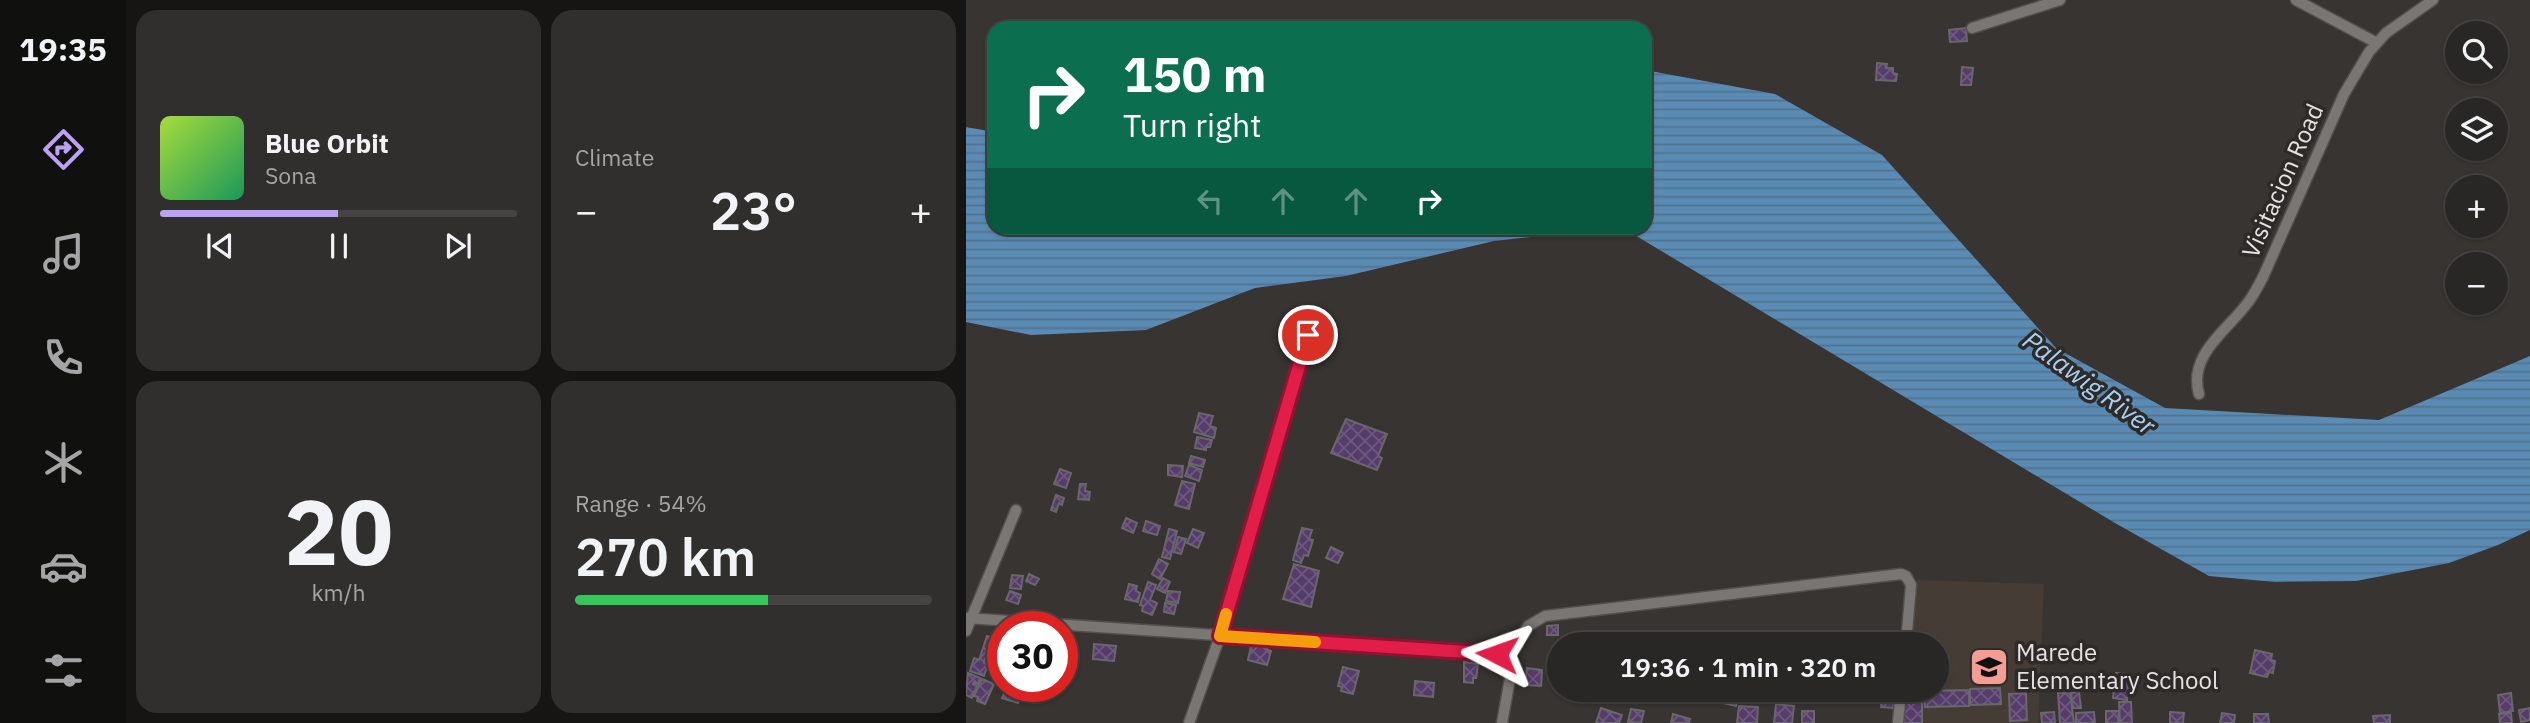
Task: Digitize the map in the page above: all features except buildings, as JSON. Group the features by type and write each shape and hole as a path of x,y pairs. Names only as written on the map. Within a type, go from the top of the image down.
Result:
{"street":[{"path":"1972,28 2060,0"},
{"path":"2296,0 2377,43"},
{"name":"Visitacion Road","path":"2199,394 2197,375 2200,361 2209,346 2248,303 2263,277 2344,94 2369,52 2386,33 2433,0"},
{"path":"1189,723 1220,636 1308,335"},
{"path":"966,631 1016,510"},
{"path":"1502,723 1511,673 1508,659 1528,626 1545,616 1901,574 1906,576 1911,585 1907,632"},
{"path":"969,619 1497,654 1508,659"},
{"path":"1898,723 1900,702"}],"shaded area":[{"name":"Marede Elementary School","path":"1917,580 2044,584 2038,723 1900,723 1903,702 1949,702 1949,632 1910,632"}],"water":[{"name":"Palawig River","path":"1652,71 1775,94 1882,155 2056,348 2165,408 2379,420 2530,356 2530,530 2498,545 2449,563 2356,581 2275,582 2209,576 2115,523 1635,235 1652,235"},
{"path":"966,127 987,131 987,235 1549,235 1494,241 1346,276 1255,288 1146,330 1031,335 966,322"}],"slow traffic":[{"path":"1226,614 1220,636 1315,642"}],"place":[{"name":"Marede Elementary School","path":"1989,667"}],"route":[{"path":"1308,335 1220,636 1497,654"}]}
